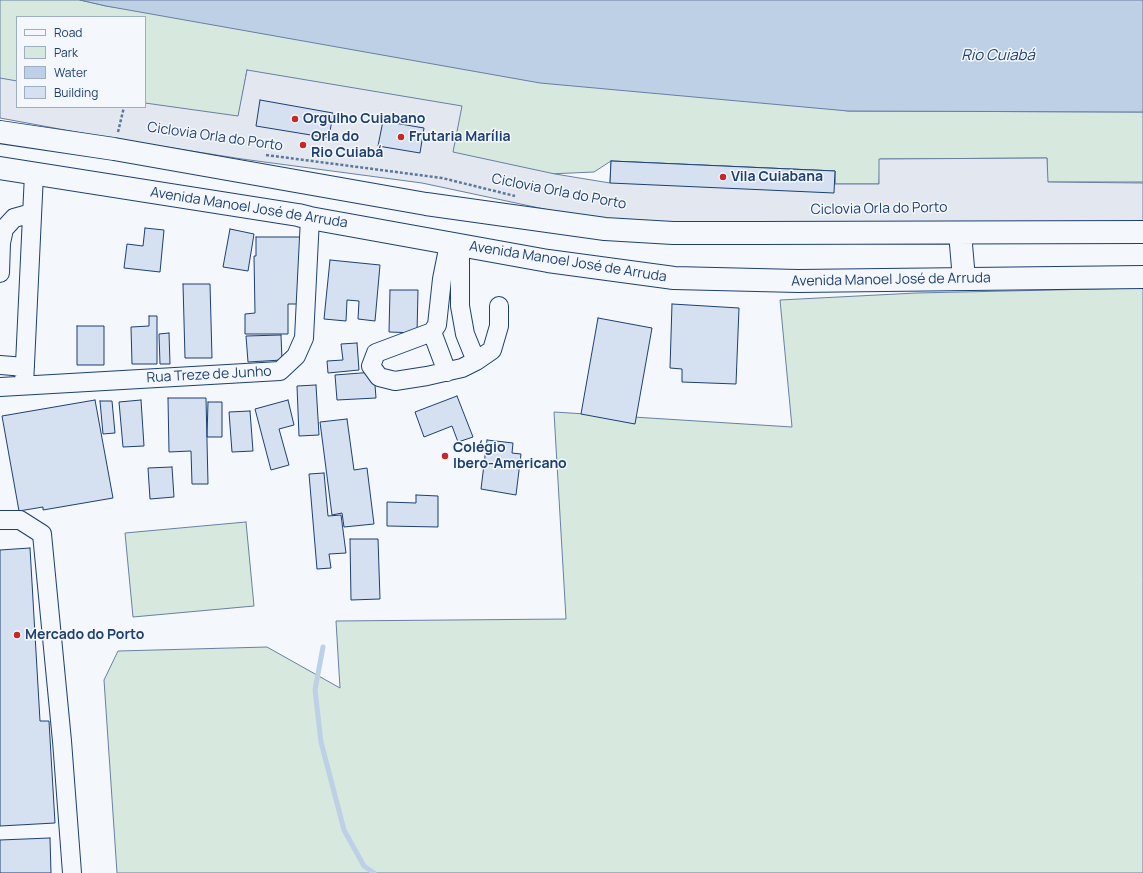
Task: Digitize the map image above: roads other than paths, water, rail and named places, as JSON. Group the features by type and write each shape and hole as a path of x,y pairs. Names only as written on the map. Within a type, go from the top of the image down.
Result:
{"main road":[{"path":"0,132 114,149 426,204 605,229 680,233 1143,232"},
{"name":"Avenida Manoel José de Arruda","path":"0,168 291,214 548,261 674,278 798,281 1143,277"},
{"path":"960,232 964,279"}],"street":[{"path":"24,385 34,174"},
{"path":"0,273 1,243 4,229 14,218 32,213"},
{"name":"Rua Treze de Junho","path":"0,387 280,371 296,356 304,338 310,218"},
{"path":"455,244 442,280 437,324 432,332 376,353 371,366 379,377 395,381 462,368 492,350 499,326 499,306"},
{"path":"455,244 460,306 465,334 476,360"},
{"path":"432,332 447,372"},
{"path":"0,365 25,367"},
{"path":"0,520 20,520 42,534 62,741 72,873"}],"water":[{"name":"Rio Cuiabá","path":"80,0 1143,0 1143,112 848,111 540,83 106,6"}],"waterway":[{"path":"323,647 315,690 321,742 344,830 364,866 374,873"}],"place":[{"name":"Orgulho Cuiabano","path":"295,119"},
{"name":"Frutaria Marília","path":"401,137"},
{"name":"Orla do Rio Cuiabá","path":"303,145"},
{"name":"Vila Cuiabana","path":"723,177"},
{"name":"Colégio Ibero-Americano","path":"445,456"},
{"name":"Mercado do Porto","path":"17,635"}]}
